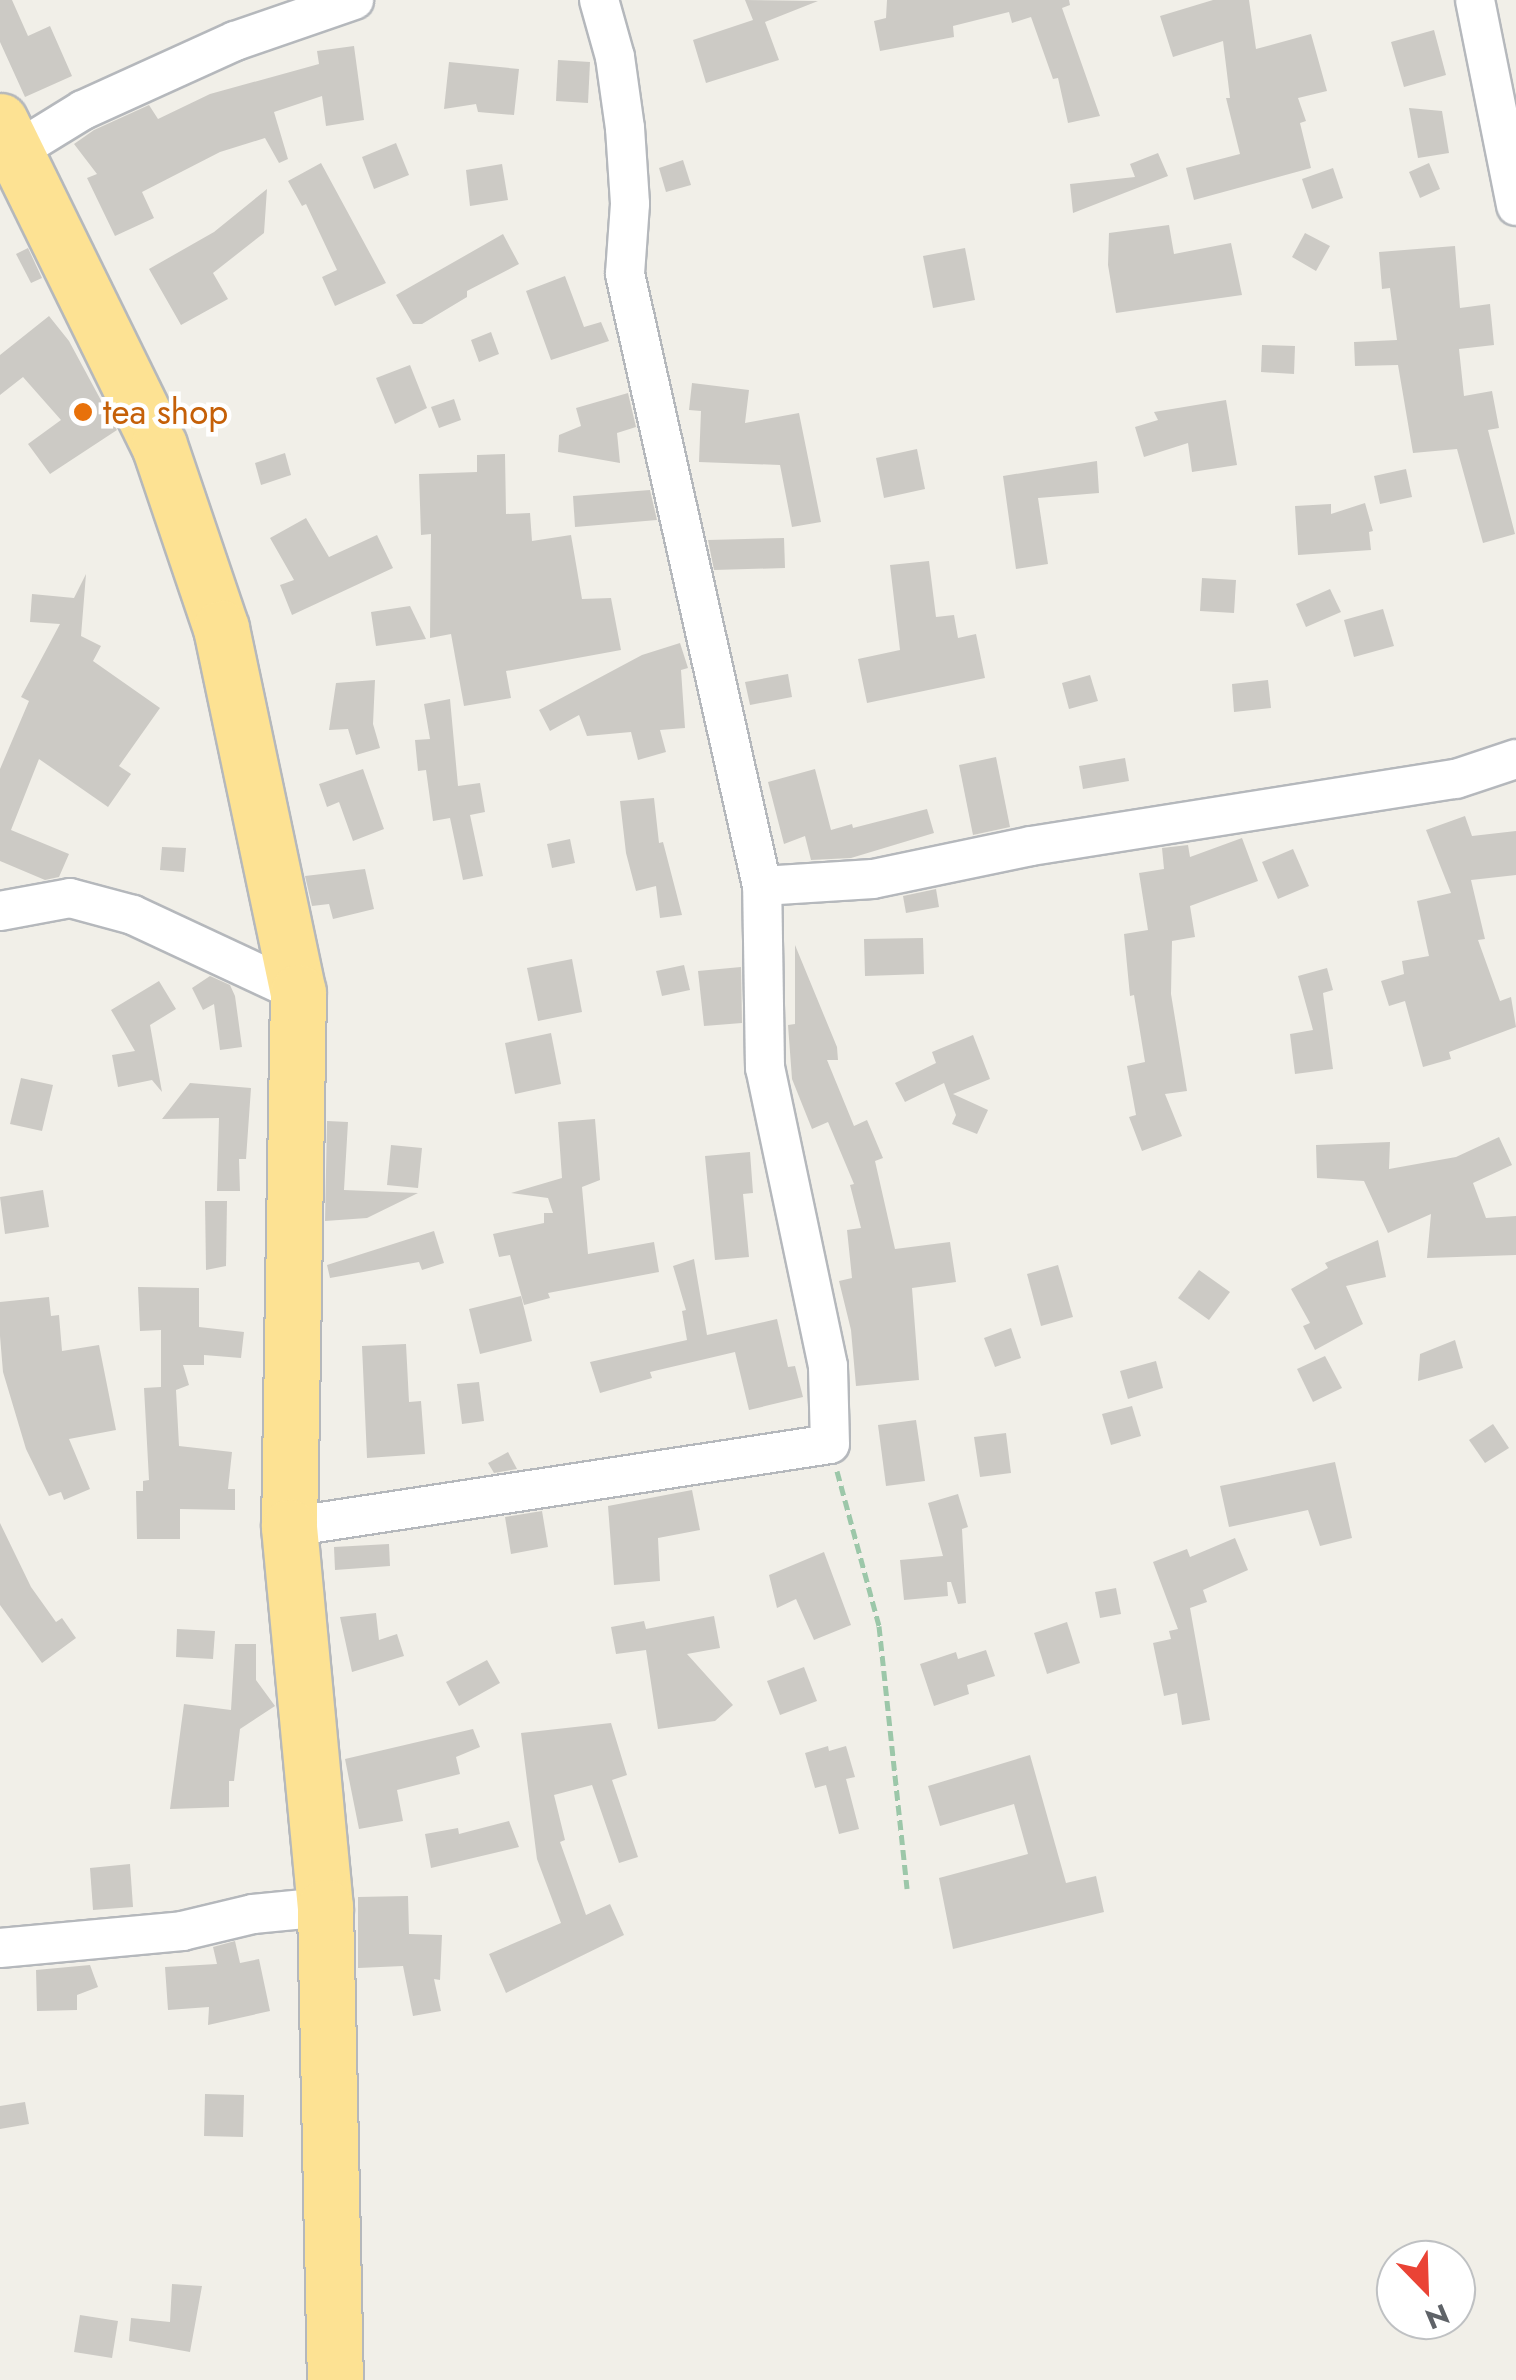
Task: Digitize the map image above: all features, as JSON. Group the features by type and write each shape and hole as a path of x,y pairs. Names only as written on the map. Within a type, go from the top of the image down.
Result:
{"highway":[{"path":"5,144 159,445 221,628 298,992 289,1526 325,1907 335,2380"}],"street":[{"path":"5,144 235,41 354,0"},
{"path":"289,1526 830,1444 828,1366 765,1068 762,886 625,274 630,204 625,128 615,57 598,0"},
{"path":"1475,0 1516,206"},
{"path":"762,886 873,880 1031,846 1456,779 1516,759"},
{"path":"0,911 70,898 133,915 298,992"},
{"path":"0,1948 182,1932 254,1914 325,1907"}],"path":[{"path":"830,1444 879,1626 907,1888"}],"building":[{"path":"0,0 12,0 28,36 50,26 72,76 25,97 0,42"},
{"path":"745,0 818,1 765,22 779,60 706,83 693,40 753,20"},
{"path":"887,0 1069,0 1070,5 1062,8 1100,116 1068,123 1058,78 1053,79 1031,17 1012,23 1009,12 953,26 954,37 880,51 874,21 886,18"},
{"path":"1213,0 1249,0 1256,49 1311,34 1327,91 1298,98 1306,121 1300,123 1311,168 1194,200 1186,168 1240,154 1226,98 1230,98 1223,41 1173,57 1160,16"},
{"path":"1434,30 1446,75 1404,87 1391,42"},
{"path":"354,46 364,120 326,126 322,96 274,112 288,159 279,163 265,138 220,152 142,192 154,218 115,236 87,178 97,174 74,144 94,130 149,105 158,119 210,94 319,64 317,51"},
{"path":"558,60 590,62 588,103 556,101"},
{"path":"449,62 519,69 514,115 478,112 476,104 444,109"},
{"path":"1409,108 1442,111 1449,153 1418,158"},
{"path":"396,143 409,175 374,189 362,157"},
{"path":"1158,153 1168,176 1073,213 1070,184 1135,177 1130,164"},
{"path":"683,160 691,185 666,192 659,168"},
{"path":"321,163 386,283 335,306 322,277 337,270 306,204 302,206 288,181"},
{"path":"1429,163 1440,189 1420,198 1409,172"},
{"path":"502,164 508,200 470,206 466,170"},
{"path":"1333,168 1343,198 1312,209 1302,179"},
{"path":"267,189 264,233 213,273 228,299 181,325 149,269 214,232"},
{"path":"1169,225 1174,254 1231,243 1242,295 1116,313 1108,265 1109,233"},
{"path":"1305,233 1330,246 1316,271 1292,257"},
{"path":"503,234 519,264 467,291 467,297 422,324 413,324 396,295"},
{"path":"1455,246 1460,308 1490,304 1494,345 1459,349 1464,396 1492,391 1499,428 1488,430 1515,534 1483,543 1457,449 1413,453 1398,365 1355,366 1354,342 1397,340 1390,288 1382,289 1379,252"},
{"path":"28,248 42,278 31,283 16,254"},
{"path":"965,248 975,300 933,308 923,256"},
{"path":"565,276 584,327 601,322 609,341 551,360 526,291"},
{"path":"49,316 69,341 117,430 50,474 28,444 61,420 23,377 0,395 0,355"},
{"path":"491,332 499,354 479,362 471,340"},
{"path":"1262,345 1295,346 1294,374 1261,372"},
{"path":"410,365 427,408 395,424 376,378"},
{"path":"692,383 749,390 745,423 799,413 821,522 792,527 780,465 699,462 701,411 689,410"},
{"path":"628,393 636,427 617,433 620,463 558,452 559,435 581,426 576,408"},
{"path":"454,399 461,420 439,428 431,407"},
{"path":"1226,400 1237,465 1192,472 1188,443 1144,457 1135,427 1158,420 1154,412"},
{"path":"917,449 925,489 884,498 876,458"},
{"path":"285,453 291,475 261,485 255,463"},
{"path":"505,454 506,514 530,513 532,541 571,535 582,599 611,598 621,650 506,671 511,698 464,706 451,634 430,638 431,534 421,535 419,474 477,472 477,455"},
{"path":"1097,461 1099,493 1038,498 1048,564 1016,569 1003,476"},
{"path":"1406,469 1412,497 1380,504 1374,476"},
{"path":"650,490 657,520 575,527 573,496"},
{"path":"1365,503 1373,531 1369,532 1371,550 1298,555 1295,506 1331,504 1331,514"},
{"path":"306,518 329,557 377,535 393,568 292,615 280,585 294,580 270,538"},
{"path":"784,538 785,568 714,570 708,540"},
{"path":"929,561 936,617 954,615 958,638 976,634 985,678 867,703 858,659 900,650 890,565"},
{"path":"86,574 81,636 101,646 93,661 160,708 119,766 131,774 108,807 39,759 11,830 69,854 59,877 45,880 0,861 0,769 29,701 21,697 60,624 30,622 32,594 74,598"},
{"path":"1202,578 1236,580 1234,613 1200,611"},
{"path":"1330,589 1341,612 1306,627 1296,604"},
{"path":"410,606 426,639 376,646 371,612"},
{"path":"1383,609 1394,646 1354,657 1344,620"},
{"path":"680,643 688,668 681,670 685,728 660,730 666,752 638,760 631,732 587,736 579,715 550,731 539,710 642,655"},
{"path":"788,674 792,697 750,705 745,682"},
{"path":"1090,675 1098,701 1069,709 1062,683"},
{"path":"375,680 373,724 380,748 356,755 348,729 329,730 336,683"},
{"path":"1268,680 1271,708 1234,712 1232,684"},
{"path":"450,699 458,786 480,783 485,812 470,815 483,876 463,880 450,818 433,821 426,770 418,771 415,740 430,739 424,704"},
{"path":"996,757 1010,827 973,835 959,765"},
{"path":"1125,758 1129,781 1083,789 1079,766"},
{"path":"363,769 384,829 353,841 339,802 327,807 319,784"},
{"path":"815,769 831,830 927,809 934,833 851,858 811,860 805,836 784,844 768,782"},
{"path":"654,798 659,843 663,842 682,915 660,918 656,886 636,891 626,853 620,801"},
{"path":"1465,816 1472,836 1516,831 1516,875 1471,880 1485,939 1478,940 1500,1001 1511,997 1516,1027 1449,1052 1451,1059 1423,1067 1405,1001 1389,1006 1381,981 1404,974 1402,961 1429,956 1417,901 1451,893 1426,830"},
{"path":"1242,838 1258,881 1190,906 1195,937 1172,941 1171,994 1187,1091 1165,1094 1182,1136 1142,1151 1129,1117 1136,1115 1127,1066 1145,1062 1134,995 1130,996 1124,934 1148,930 1139,873 1164,869 1162,848 1188,845 1190,857"},
{"path":"570,839 575,863 552,868 547,844"},
{"path":"162,847 186,848 184,872 160,870"},
{"path":"1293,849 1309,886 1278,899 1262,862"},
{"path":"365,869 374,909 333,919 329,904 312,906 305,876"},
{"path":"936,889 939,907 906,913 903,896"},
{"path":"923,938 924,974 865,976 864,939"},
{"path":"795,945 837,1047 838,1060 827,1060 854,1126 867,1120 883,1158 875,1161 895,1249 950,1242 956,1282 912,1288 919,1380 856,1386 851,1330 839,1281 852,1278 847,1230 861,1228 850,1185 854,1184 828,1122 812,1129 792,1079 788,1025 795,1024"},
{"path":"572,959 582,1012 538,1021 527,968"},
{"path":"684,965 690,990 662,996 656,971"},
{"path":"741,967 742,1023 704,1026 698,971"},
{"path":"1327,968 1333,990 1323,993 1333,1069 1295,1074 1290,1034 1313,1030 1298,976"},
{"path":"210,976 230,985 235,996 242,1047 220,1050 214,1004 203,1010 192,988"},
{"path":"159,981 176,1009 150,1025 162,1092 152,1080 118,1087 112,1055 135,1051 111,1010"},
{"path":"551,1033 561,1084 515,1094 505,1043"},
{"path":"973,1035 990,1079 953,1094 988,1110 977,1134 952,1124 956,1115 944,1083 905,1102 895,1083 936,1063 932,1052"},
{"path":"21,1078 53,1085 42,1131 10,1124"},
{"path":"190,1083 251,1088 246,1159 239,1159 240,1191 217,1191 219,1118 162,1119"},
{"path":"595,1119 600,1180 582,1187 588,1254 654,1242 659,1272 548,1293 550,1298 524,1305 510,1255 499,1257 493,1234 544,1223 544,1213 553,1213 548,1198 511,1193 562,1178 558,1122"},
{"path":"327,1121 348,1122 344,1190 418,1193 367,1218 325,1221"},
{"path":"1499,1137 1512,1165 1473,1183 1486,1218 1516,1216 1516,1255 1427,1258 1431,1214 1388,1233 1364,1181 1317,1178 1316,1145 1390,1142 1389,1169 1456,1157"},
{"path":"391,1145 422,1148 418,1188 387,1185"},
{"path":"750,1152 753,1193 743,1194 749,1257 715,1260 705,1156"},
{"path":"43,1190 49,1227 5,1234 0,1197"},
{"path":"205,1201 227,1201 226,1266 206,1270"},
{"path":"434,1231 444,1263 422,1270 419,1262 330,1278 327,1265"},
{"path":"1378,1240 1386,1277 1346,1286 1363,1324 1315,1350 1303,1326 1310,1323 1291,1289 1328,1268 1325,1263"},
{"path":"694,1259 707,1335 777,1319 788,1367 795,1366 803,1397 749,1410 735,1352 650,1372 652,1378 600,1393 590,1362 687,1340 682,1311 686,1310 673,1266"},
{"path":"1058,1265 1073,1317 1041,1326 1027,1274"},
{"path":"1199,1270 1230,1292 1209,1320 1178,1298"},
{"path":"138,1287 199,1288 199,1327 244,1332 241,1358 204,1355 204,1365 183,1365 189,1385 176,1390 179,1446 232,1452 228,1489 235,1489 235,1510 180,1509 180,1539 137,1539 136,1491 143,1491 143,1481 149,1480 144,1388 161,1387 161,1330 140,1331"},
{"path":"521,1296 532,1341 480,1354 469,1309"},
{"path":"49,1297 51,1316 59,1315 62,1351 99,1345 116,1430 69,1439 90,1489 64,1500 61,1492 49,1496 26,1449 3,1372 0,1336 0,1302"},
{"path":"1011,1328 1021,1358 995,1367 984,1338"},
{"path":"1455,1340 1463,1368 1418,1381 1420,1354"},
{"path":"406,1344 409,1402 421,1401 425,1454 367,1458 362,1346"},
{"path":"1325,1356 1342,1388 1313,1402 1297,1369"},
{"path":"1156,1361 1163,1388 1128,1399 1120,1371"},
{"path":"479,1382 484,1421 462,1424 457,1384"},
{"path":"1132,1406 1141,1436 1111,1445 1102,1414"},
{"path":"916,1420 925,1481 886,1486 878,1425"},
{"path":"1493,1424 1509,1448 1485,1463 1469,1440"},
{"path":"1006,1433 1011,1473 980,1477 974,1437"},
{"path":"508,1452 517,1469 494,1473 488,1463"},
{"path":"1335,1462 1352,1538 1320,1546 1308,1510 1229,1527 1220,1486"},
{"path":"692,1490 700,1530 658,1538 660,1581 614,1585 608,1506"},
{"path":"958,1494 968,1527 962,1529 966,1603 958,1604 951,1582 947,1582 948,1596 904,1600 900,1560 943,1556 928,1503"},
{"path":"542,1511 548,1547 511,1554 505,1517"},
{"path":"0,1523 31,1587 56,1622 62,1618 76,1638 42,1663 0,1605"},
{"path":"1235,1538 1248,1570 1203,1590 1207,1602 1190,1608 1210,1720 1182,1725 1177,1693 1164,1696 1153,1643 1171,1639 1169,1631 1178,1629 1153,1562 1187,1549 1190,1557"},
{"path":"389,1544 390,1566 335,1570 334,1547"},
{"path":"824,1552 851,1625 814,1640 796,1599 777,1608 769,1575"},
{"path":"1116,1588 1121,1614 1100,1618 1095,1592"},
{"path":"376,1613 379,1640 397,1634 404,1656 352,1672 340,1617"},
{"path":"714,1616 720,1648 687,1654 733,1705 715,1721 658,1729 646,1650 616,1654 611,1627 644,1621 646,1629"},
{"path":"1067,1622 1080,1663 1047,1674 1034,1633"},
{"path":"177,1629 215,1631 213,1659 176,1657"},
{"path":"235,1644 256,1644 256,1680 275,1706 240,1729 234,1781 229,1781 229,1807 170,1809 184,1704 231,1710"},
{"path":"986,1650 995,1676 967,1685 969,1694 934,1706 920,1664 956,1652 958,1659"},
{"path":"487,1660 500,1683 459,1706 446,1682"},
{"path":"804,1667 817,1701 780,1715 767,1681"},
{"path":"611,1723 627,1775 612,1780 638,1857 619,1863 592,1785 554,1795 565,1840 560,1842 586,1915 610,1904 624,1935 506,1993 489,1954 561,1923 537,1859 521,1733"},
{"path":"473,1729 480,1747 456,1757 460,1774 397,1790 403,1821 359,1829 345,1759"},
{"path":"828,1746 829,1751 846,1746 855,1777 846,1779 859,1829 839,1834 826,1785 815,1788 805,1753"},
{"path":"1030,1755 1066,1883 1096,1876 1104,1912 953,1949 939,1878 1028,1854 1014,1804 940,1826 928,1786"},
{"path":"509,1821 519,1847 431,1868 425,1834 458,1828 459,1834"},
{"path":"130,1864 133,1907 93,1910 90,1868"},
{"path":"408,1896 409,1934 442,1935 440,1980 434,1979 441,2011 413,2016 403,1966 358,1968 358,1897"},
{"path":"235,1941 240,1963 259,1959 270,2011 208,2025 209,2007 168,2010 165,1967 217,1964 213,1947"},
{"path":"90,1965 98,1987 77,1995 77,2010 37,2011 36,1970"},
{"path":"205,2094 244,2095 243,2137 204,2136"},
{"path":"25,2102 29,2124 0,2129 0,2106"},
{"path":"172,2284 202,2286 190,2352 129,2341 131,2318 170,2322"},
{"path":"80,2315 118,2321 112,2358 74,2352"}],"place":[{"name":"tea shop","path":"83,412"}]}
